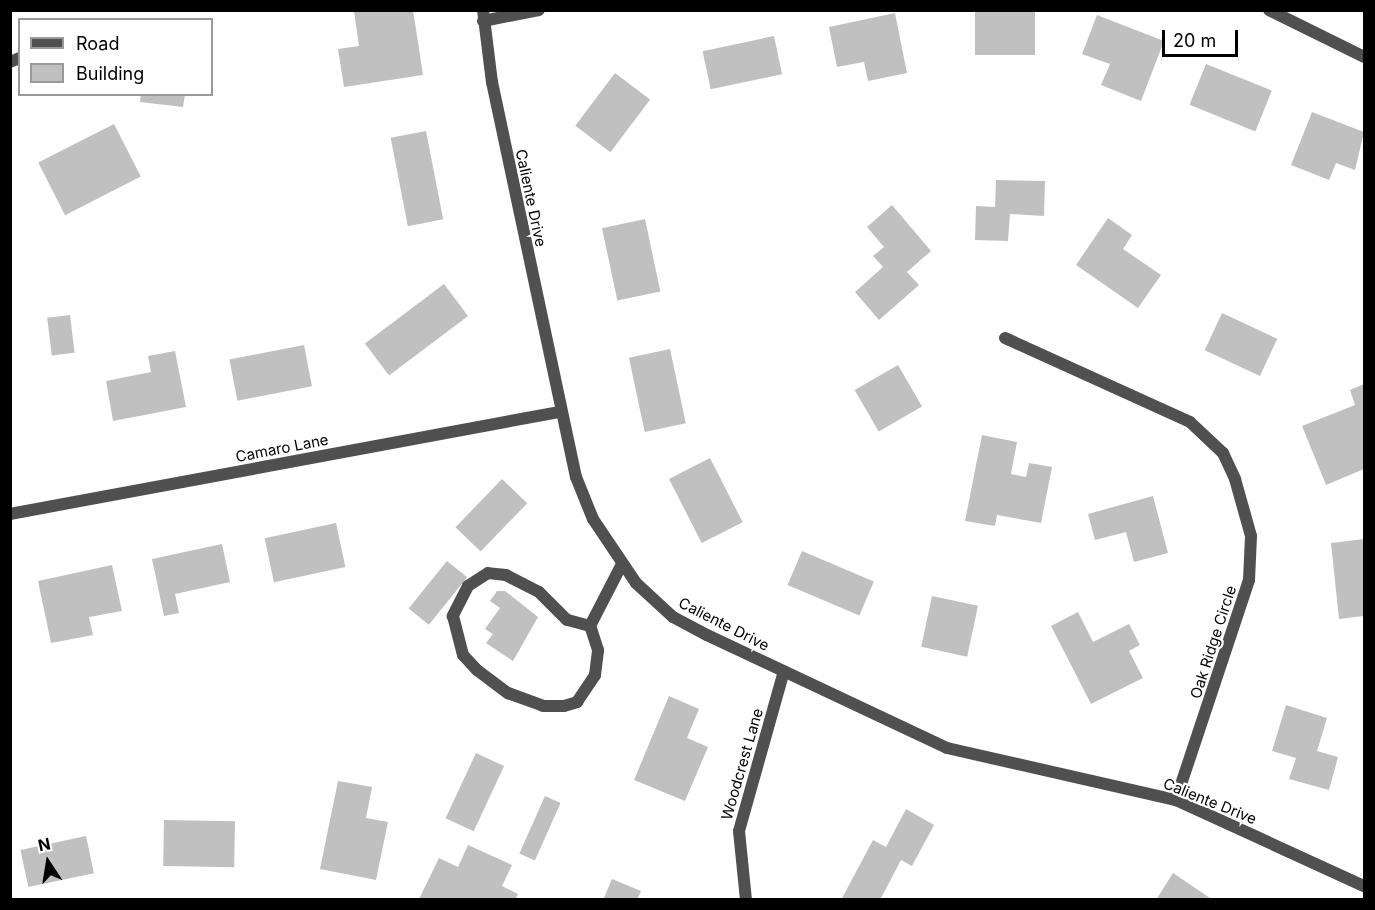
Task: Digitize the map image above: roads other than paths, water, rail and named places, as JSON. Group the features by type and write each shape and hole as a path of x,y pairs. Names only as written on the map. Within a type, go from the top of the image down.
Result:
{"street":[{"path":"483,16 539,10"},
{"path":"1269,10 1365,57"},
{"name":"Caliente Drive","path":"483,16 559,412 593,519 622,564 673,617 947,748 1176,800 1365,886"},
{"name":"Oak Ridge Circle","path":"1005,338 1190,422 1222,453 1235,479 1251,536 1249,580 1176,800"},
{"name":"Camaro Lane","path":"10,514 559,412"},
{"path":"590,626 567,620 539,592 514,579 488,573 468,586 453,616 463,655 477,670 508,693 543,706 577,702 588,690 598,650 590,626 622,564"},
{"name":"Woodcrest Lane","path":"746,900 738,831 784,671"}]}
